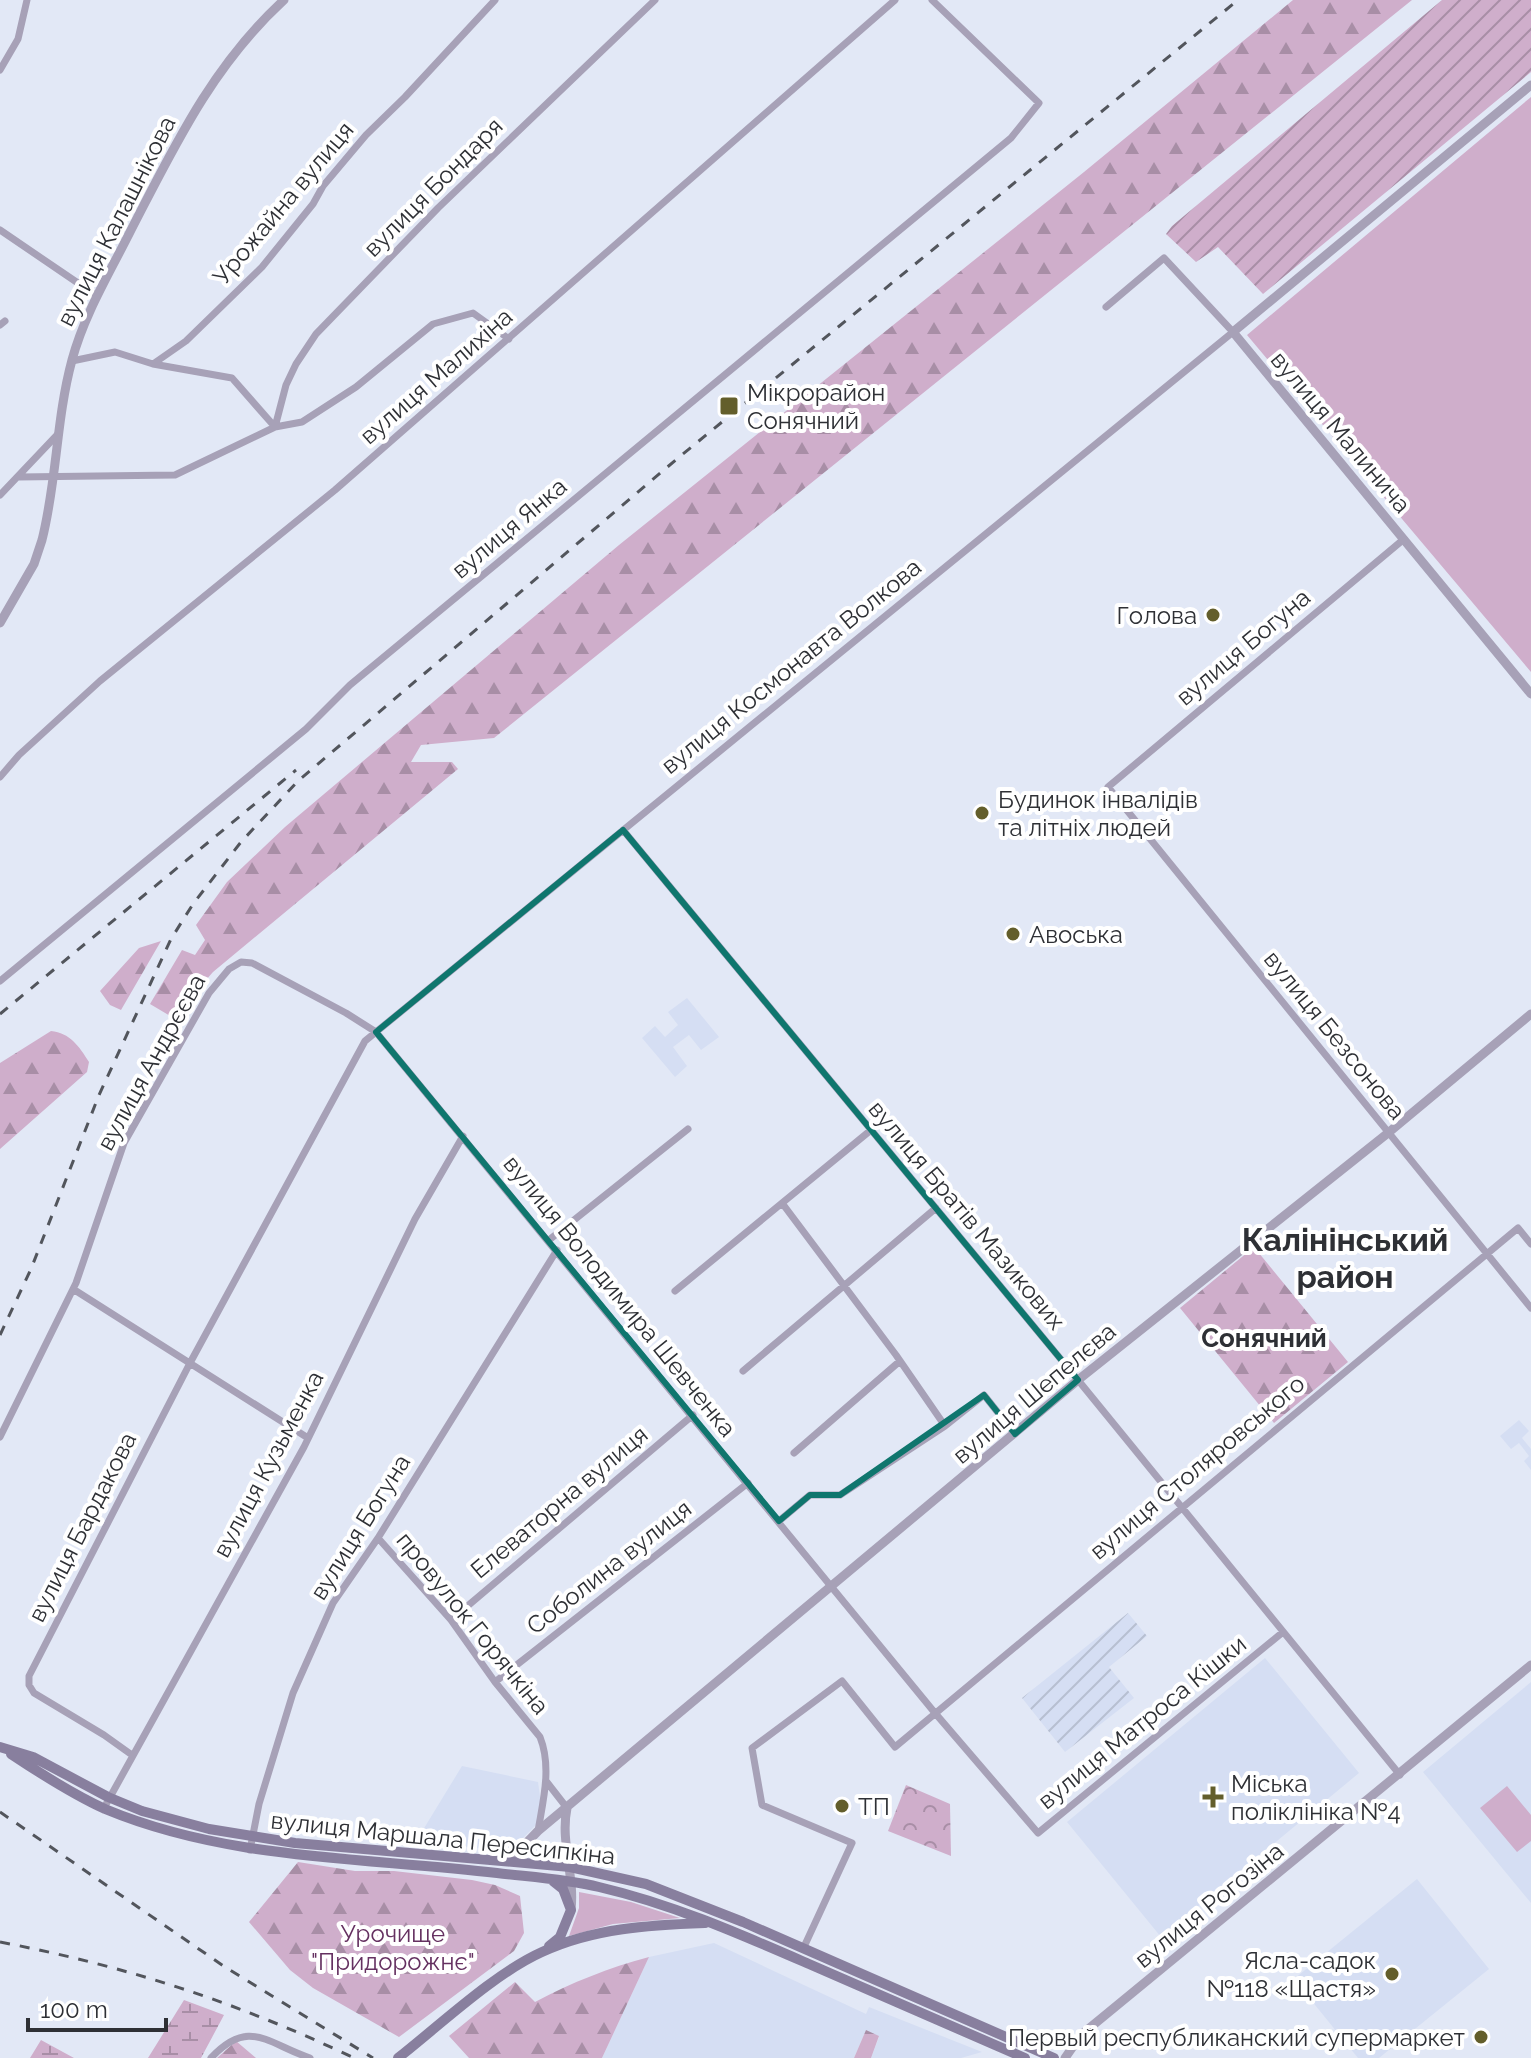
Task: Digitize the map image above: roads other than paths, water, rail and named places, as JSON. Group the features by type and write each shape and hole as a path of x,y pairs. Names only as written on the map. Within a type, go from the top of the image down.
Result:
{"main road":[{"name":"вулиця Маршала Пересипкіна","path":"0,1746 55,1783 163,1828 250,1850 551,1879 616,1891 713,1922 1025,2058"},
{"name":"вулиця Маршала Пересипкіна","path":"106,1803 252,1837 570,1867 646,1884 714,1910 1054,2058"},
{"path":"398,2058 501,1978 560,1937 571,1910 563,1889 551,1879"},
{"path":"544,1951 612,1931 713,1922"}],"street":[{"path":"0,70 18,39 27,0"},
{"name":"вулиця Калашнікова","path":"0,623 34,564 42,540 72,361 97,296 178,139 209,86 243,42 284,0"},
{"name":"Урожайна вулиця","path":"153,364 186,341 262,267 366,135 495,0"},
{"name":"вулиця Бондаря","path":"275,427 286,385 316,334 438,208 655,0"},
{"name":"вулиця Малихіна","path":"0,777 19,755 100,681 335,490 895,0"},
{"name":"вулиця Янка","path":"0,981 306,729 350,685 993,155 1039,103 932,0"},
{"path":"1233,332 1531,85"},
{"path":"0,230 97,296"},
{"name":"вулиця Малинича","path":"1106,307 1164,258 1233,332 1531,694"},
{"path":"19,477 175,475 275,427 302,422 356,387 433,324 473,313 509,339"},
{"name":"вулиця Космонавта Волкова","path":"376,1032 1233,332"},
{"path":"72,361 115,352 153,364 232,378 275,427"},
{"path":"0,495 58,434"},
{"name":"вулиця Богуна","path":"1108,787 1404,539"},
{"name":"вулиця Безсонова","path":"1108,787 1531,1308"},
{"name":"вулиця Братів Мазикових","path":"623,830 1400,1775"},
{"name":"вулиця Андрєєва","path":"0,1437 73,1289 124,1143 195,1016 229,969 241,962 252,963 376,1032"},
{"name":"вулиця Шепелєва","path":"510,1860 538,1831 1078,1380 1388,1133 1531,1014"},
{"name":"вулиця Володимира Шевченка","path":"376,1032 935,1713"},
{"name":"вулиця Бардакова","path":"132,1755 34,1693 29,1685 29,1676 190,1363 359,1051 376,1032"},
{"path":"549,1240 688,1129"},
{"path":"675,1291 871,1130"},
{"name":"вулиця Кузьменка","path":"106,1803 308,1438 415,1219 463,1136"},
{"path":"782,1203 945,1426"},
{"path":"743,1371 936,1208"},
{"name":"вулиця Столяровського","path":"803,1949 852,1843 762,1805 752,1748 842,1681 895,1747 1485,1254 1518,1228 1531,1244"},
{"name":"вулиця Богуна","path":"250,1850 259,1804 293,1693 333,1603 378,1538 557,1250"},
{"path":"73,1289 308,1438"},
{"path":"794,1453 900,1361"},
{"path":"779,1521 810,1495 840,1495 945,1426 984,1395 1015,1434"},
{"name":"Елеваторна вулиця","path":"451,1620 693,1415"},
{"name":"Соболина вулиця","path":"495,1682 748,1483"},
{"name":"провулок Горячкіна","path":"378,1538 451,1620 495,1682 540,1737 544,1746 546,1781 538,1831"},
{"name":"вулиця Матроса Кішки","path":"935,1713 1038,1833 1283,1632"},
{"name":"вулиця Рогозіна","path":"1065,2058 1081,2035 1531,1665"},
{"path":"546,1781 567,1808 564,1835 573,1882 571,1910"},
{"path":"211,2058 225,2042 241,2036 255,2036 310,2058"}],"railway":[{"path":"0,1335 31,1269 99,1095 171,939 193,904 241,842 298,781 678,458 1238,0"},
{"path":"0,1014 296,770"},
{"path":"0,1812 225,1967 373,2058"},
{"path":"0,1942 92,1962 180,1988 266,2019 352,2057"}],"place":[{"name":"Мікрорайон Сонячний","path":"729,406"},
{"name":"Голова","path":"1213,615"},
{"name":"Будинок інвалідів та літніх людей","path":"982,813"},
{"name":"Авоська","path":"1013,934"},
{"name":"Міська поліклініка №4","path":"1213,1797"},
{"name":"ТП","path":"842,1806"},
{"name":"Ясла-садок №118 «Щастя»","path":"1392,1974"},
{"name":"Первый республиканский супермаркет","path":"1481,2037"}],"district":[{"name":"Калінінський район","path":"1345,1258"},
{"name":"Сонячний","path":"1264,1338"}],"park label":[{"name":"Урочище \"Придорожнє\"","path":"393,1947"}]}
